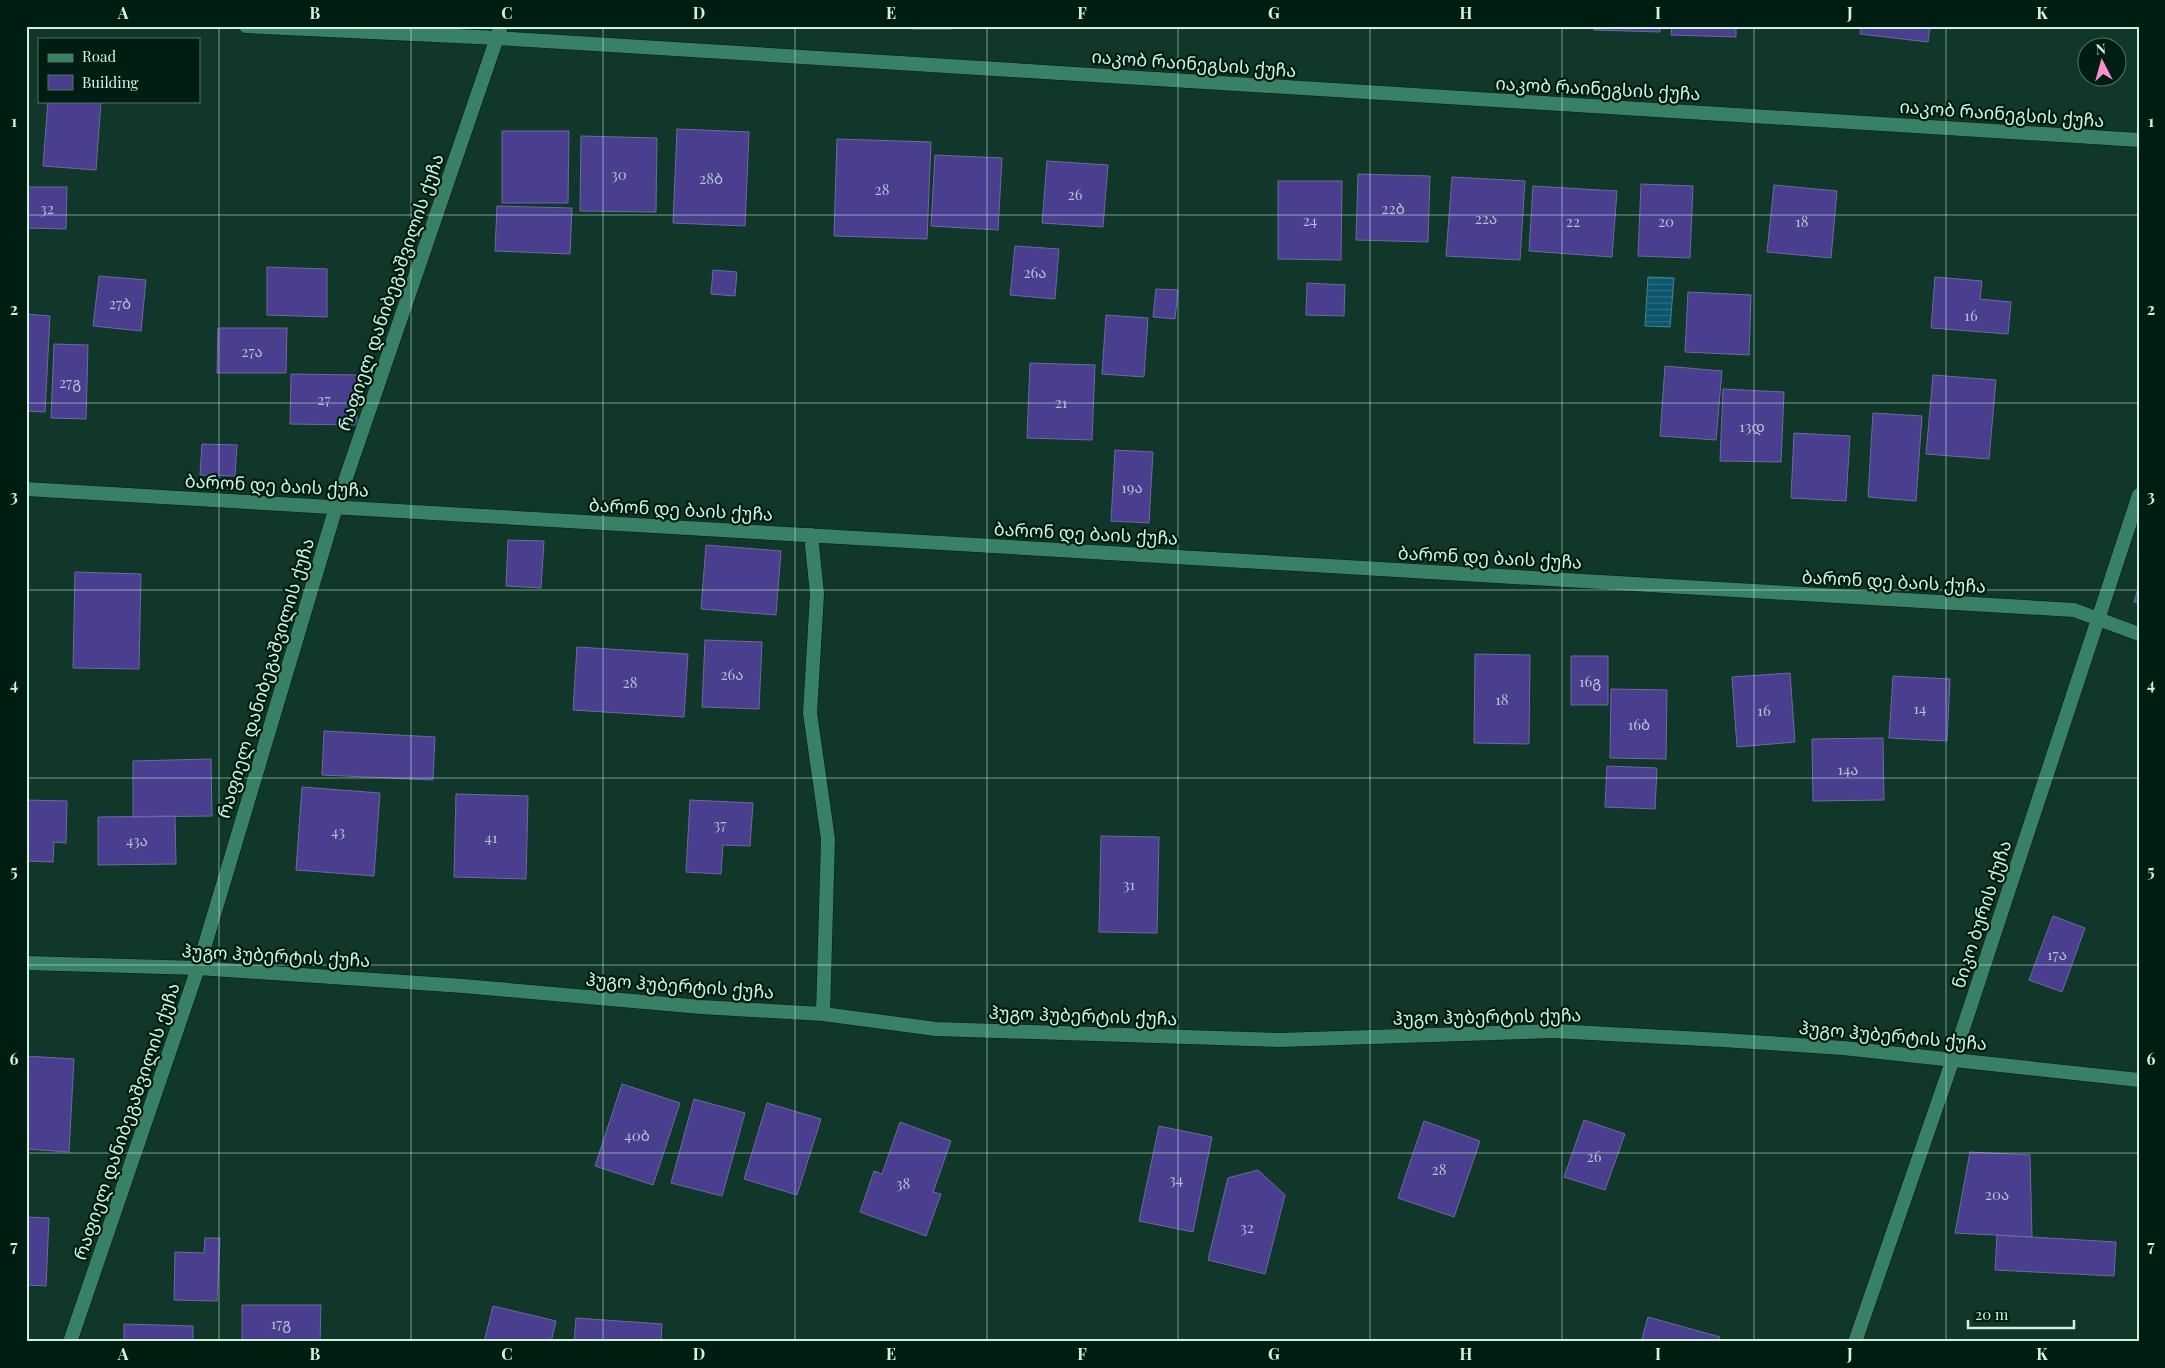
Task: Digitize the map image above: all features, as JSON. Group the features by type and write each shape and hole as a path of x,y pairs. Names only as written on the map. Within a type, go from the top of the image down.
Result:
{"street":[{"name":"იაკობ რაინეგსის ქუჩა","path":"246,26 499,32 2139,140"},
{"name":"რაფიელ დანიბეგაშვილის ქუჩა","path":"70,1342 198,968 336,507 499,32"},
{"name":"ბარონ დე ბაის ქუჩა","path":"26,489 2074,610 2139,634"},
{"name":"ნიკო ბურის ქუჩა","path":"1855,1342 1953,1059 2139,495"},
{"path":"811,535 817,594 810,713 828,839 823,1014"},
{"name":"ჰუგო ჰუბერტის ქუჩა","path":"26,962 198,968 463,986 823,1014 936,1029 1279,1040 1553,1030 1722,1040 1953,1059 2139,1080"}],"water":[{"path":"1648,277 1674,278 1670,327 1645,326"}],"building":[{"path":"913,26 952,26 952,29 913,29"},
{"path":"1594,26 1660,26 1660,32 1594,30"},
{"path":"1672,26 1736,26 1736,37 1671,35"},
{"path":"1861,26 1930,26 1928,42 1860,34"},
{"path":"48,102 101,102 96,170 43,166"},
{"path":"677,129 749,132 745,226 673,223"},
{"path":"502,131 569,131 568,203 502,203"},
{"path":"581,136 657,138 656,212 580,211"},
{"path":"837,139 931,142 927,239 834,236"},
{"path":"935,155 1002,158 998,230 931,226"},
{"path":"1047,161 1108,165 1103,227 1042,223"},
{"path":"1358,174 1430,176 1428,242 1356,240"},
{"path":"1452,177 1525,181 1520,260 1446,256"},
{"path":"1278,181 1342,181 1341,260 1278,259"},
{"path":"1641,184 1693,186 1690,258 1638,256"},
{"path":"1774,185 1837,191 1831,258 1767,252"},
{"path":"1533,186 1617,191 1612,257 1529,251"},
{"path":"27,187 67,187 66,229 27,228"},
{"path":"497,206 572,208 570,254 495,251"},
{"path":"1015,246 1059,249 1055,299 1010,295"},
{"path":"267,267 327,269 327,317 267,315"},
{"path":"713,270 737,272 735,296 711,294"},
{"path":"99,276 146,280 141,331 93,326"},
{"path":"1935,277 1982,281 1980,299 2011,302 2008,334 1931,328"},
{"path":"1307,283 1345,285 1344,316 1306,315"},
{"path":"1156,289 1178,290 1175,319 1153,317"},
{"path":"1688,292 1751,295 1749,355 1685,352"},
{"path":"26,314 50,316 45,412 26,411"},
{"path":"1106,315 1148,318 1144,377 1102,374"},
{"path":"218,328 287,328 286,373 217,373"},
{"path":"54,344 88,345 86,419 51,418"},
{"path":"1030,363 1095,365 1092,440 1027,438"},
{"path":"1665,366 1722,371 1716,440 1660,436"},
{"path":"291,374 358,375 357,425 290,424"},
{"path":"1933,375 1996,380 1989,459 1926,454"},
{"path":"1723,389 1784,392 1781,462 1720,461"},
{"path":"1873,413 1922,416 1916,501 1868,497"},
{"path":"1794,433 1850,436 1846,501 1791,498"},
{"path":"202,444 237,445 235,476 200,475"},
{"path":"1115,450 1153,452 1149,523 1111,521"},
{"path":"508,540 544,541 541,588 506,586"},
{"path":"706,545 781,551 776,615 701,609"},
{"path":"75,572 141,574 139,669 73,668"},
{"path":"2139,586 2139,603 2134,602"},
{"path":"705,640 762,642 759,709 702,707"},
{"path":"577,647 688,654 684,717 573,710"},
{"path":"1475,654 1530,655 1529,744 1474,743"},
{"path":"1571,656 1608,656 1608,705 1571,705"},
{"path":"1790,673 1795,742 1737,747 1732,677"},
{"path":"1893,676 1950,679 1947,741 1889,738"},
{"path":"1611,689 1667,690 1666,759 1610,758"},
{"path":"324,731 435,737 433,780 322,775"},
{"path":"1883,738 1884,800 1813,801 1812,739"},
{"path":"211,759 212,816 133,817 133,761"},
{"path":"1607,766 1657,768 1655,809 1605,807"},
{"path":"302,787 380,793 374,876 296,870"},
{"path":"456,794 528,796 526,879 454,877"},
{"path":"26,800 67,801 66,843 54,842 53,862 26,861"},
{"path":"690,800 753,803 750,846 723,845 721,874 686,872"},
{"path":"175,816 176,864 98,865 98,817"},
{"path":"1101,836 1159,837 1157,933 1099,932"},
{"path":"2053,916 2085,928 2062,992 2029,980"},
{"path":"26,1056 74,1059 69,1152 26,1149"},
{"path":"622,1084 680,1103 653,1185 595,1166"},
{"path":"694,1099 745,1113 722,1196 671,1183"},
{"path":"767,1103 821,1119 797,1195 744,1179"},
{"path":"1584,1120 1625,1134 1605,1190 1564,1177"},
{"path":"1424,1121 1480,1141 1454,1217 1398,1198"},
{"path":"900,1122 951,1141 933,1192 941,1194 926,1236 860,1212 874,1171 882,1174"},
{"path":"1159,1126 1212,1137 1193,1232 1139,1221"},
{"path":"1970,1152 2030,1155 2032,1237 1955,1233"},
{"path":"1258,1170 1285,1195 1265,1274 1208,1260 1228,1178"},
{"path":"26,1217 49,1218 46,1286 26,1285"},
{"path":"1997,1235 2116,1242 2114,1276 1995,1270"},
{"path":"205,1238 220,1238 217,1301 174,1300 175,1252 204,1253"},
{"path":"242,1305 321,1305 320,1342 242,1342"},
{"path":"493,1306 556,1321 551,1342 484,1342"},
{"path":"1648,1317 1720,1337 1718,1342 1641,1342"},
{"path":"576,1318 662,1324 661,1342 574,1342"},
{"path":"124,1324 193,1326 193,1342 124,1342"}]}
